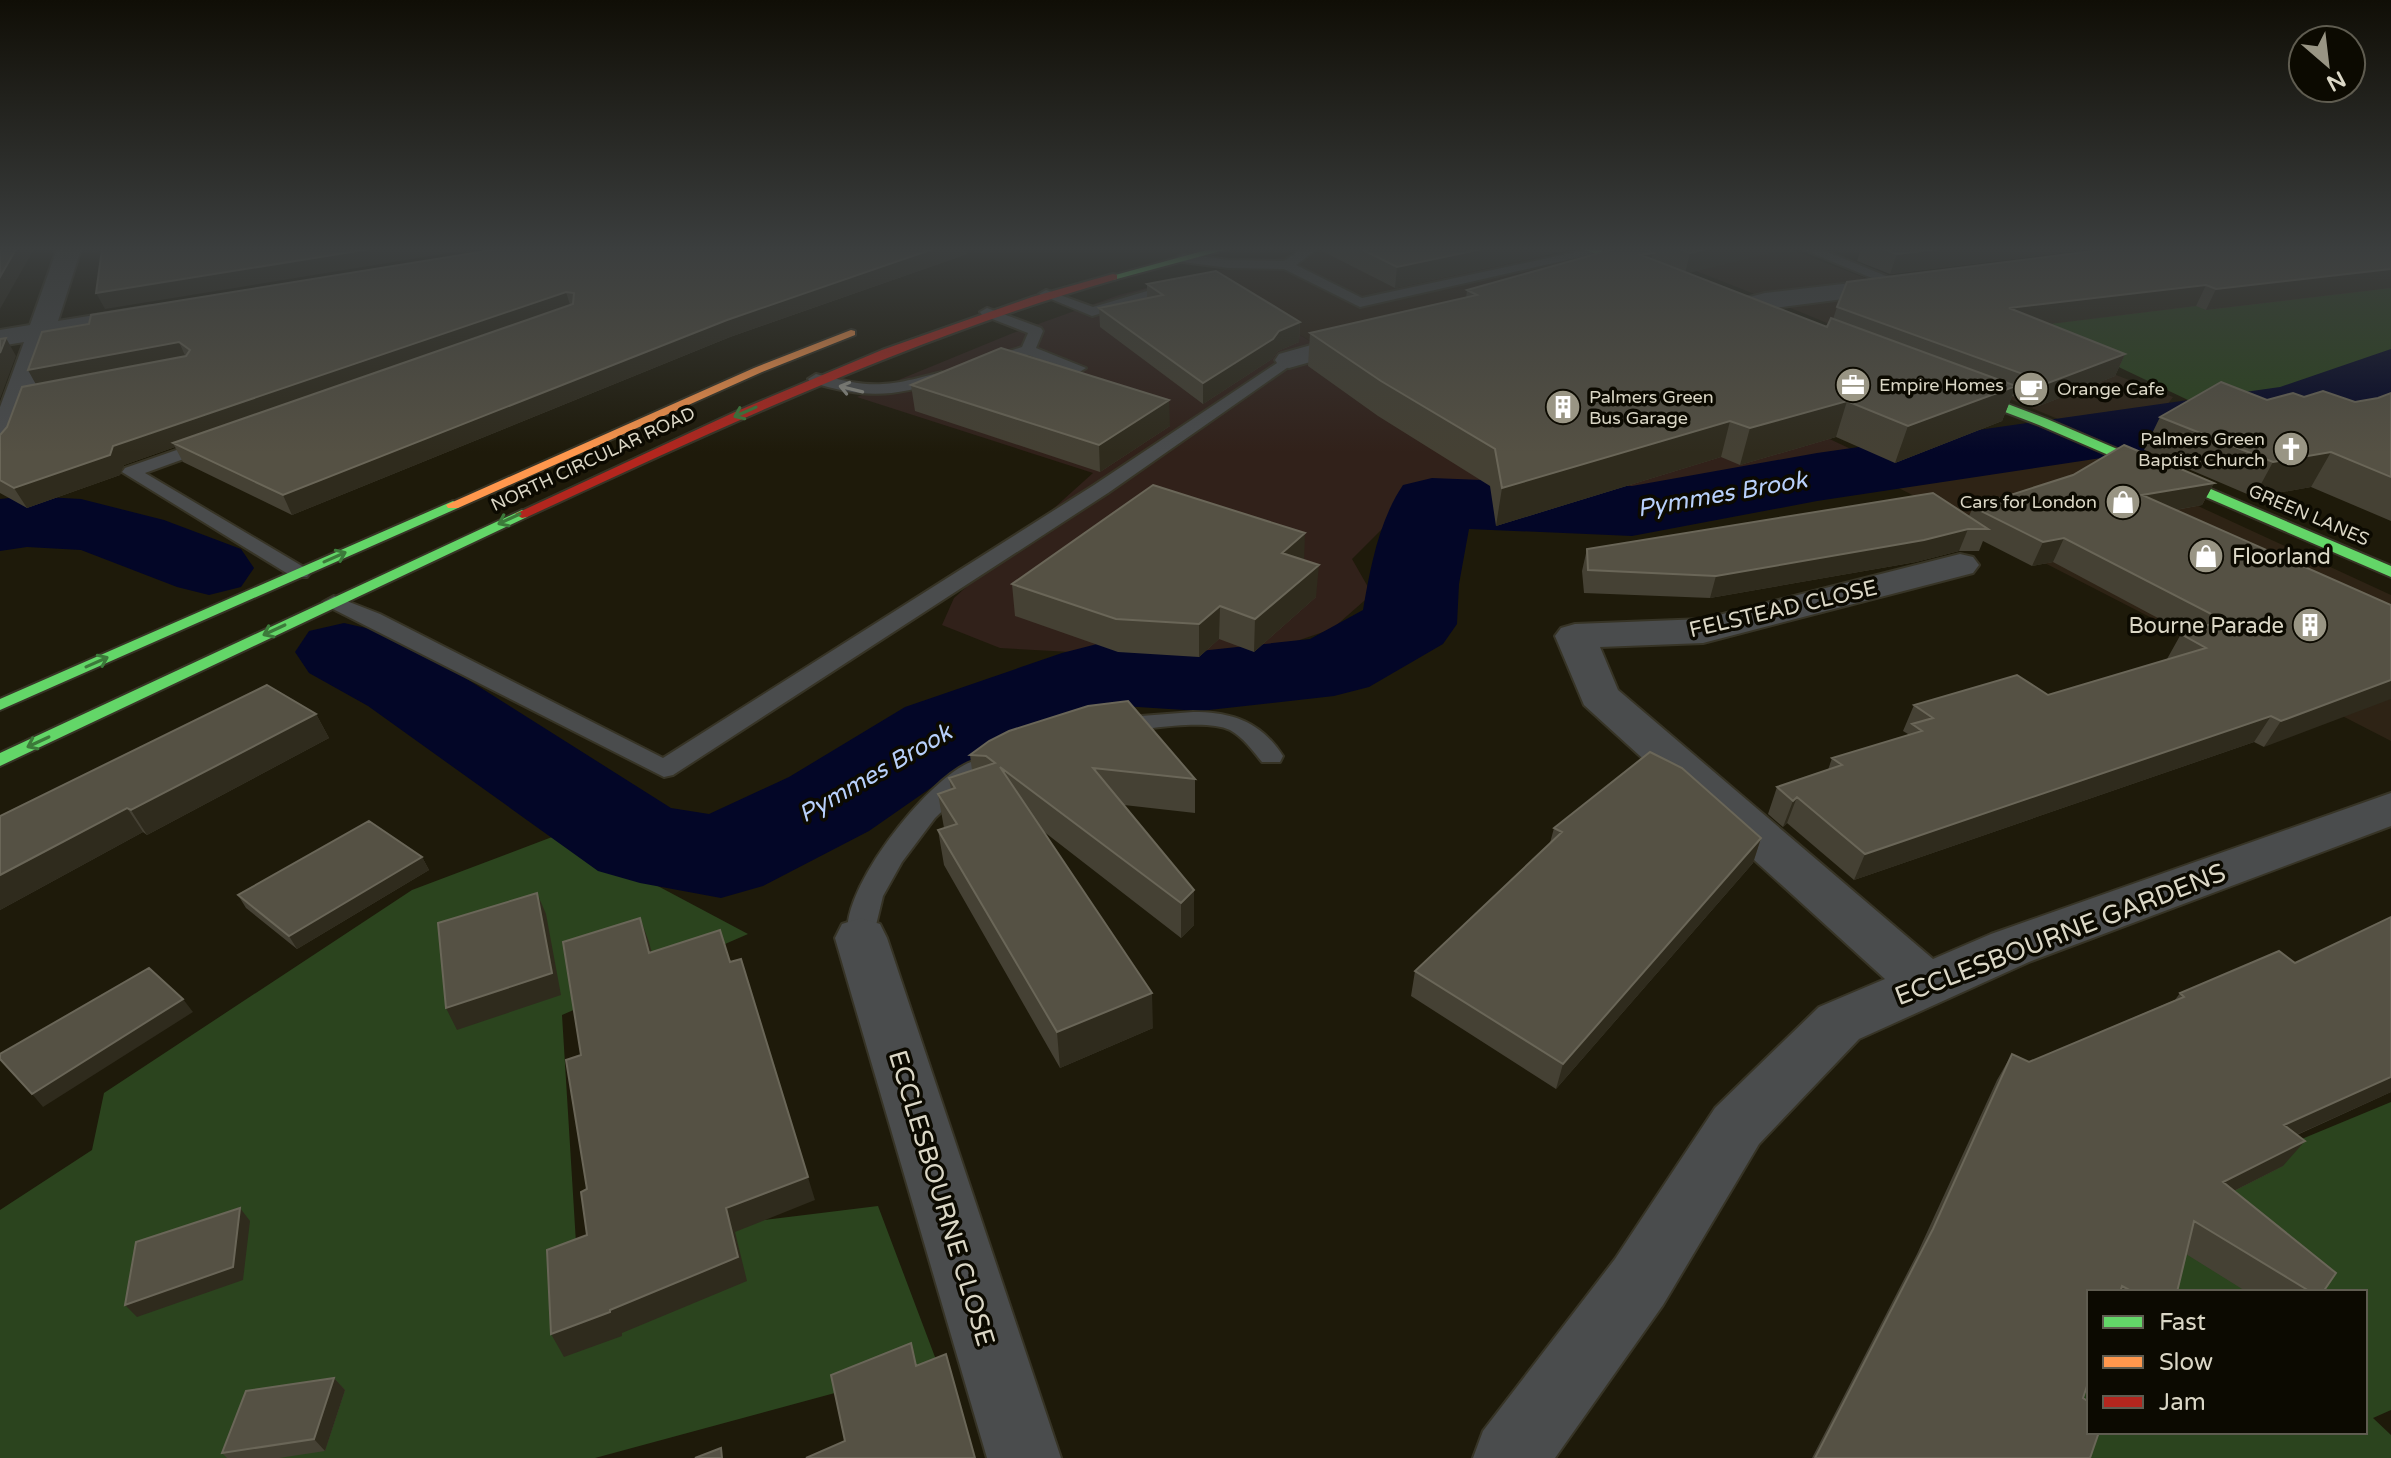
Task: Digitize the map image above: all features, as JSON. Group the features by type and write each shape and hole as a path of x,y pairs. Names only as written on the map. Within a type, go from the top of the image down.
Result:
{"main road":[{"name":"NORTH CIRCULAR ROAD","path":"0,760 816,379 974,317"},
{"name":"NORTH CIRCULAR ROAD","path":"0,705 758,370 868,327"},
{"name":"GREEN LANES","path":"1927,377 2043,422 2391,572"}],"street":[{"path":"0,444 26,399 46,317"},
{"path":"0,338 134,317"},
{"path":"1289,360 1392,331"},
{"name":"FELSTEAD CLOSE","path":"1926,984 1599,696 1575,636 1703,631 1960,565"},
{"name":"ECCLESBOURNE GARDENS","path":"1510,1458 1639,1282 1737,1126 1839,1023 2010,948 2391,809"},
{"name":"ECCLESBOURNE CLOSE","path":"861,938 1024,1458"}],"lane":[{"path":"1000,317 1036,331 1028,350"},
{"path":"816,379 854,391 887,393 1028,350 1078,368"},
{"path":"334,602 664,769 1101,489 1289,360"},
{"path":"220,440 131,472 300,573"},
{"path":"1087,729 1149,723 1233,722 1245,729 1271,756"},
{"path":"861,938 863,911 906,836 932,804 966,773 997,757"}],"shaded area":[{"path":"1058,317 1270,317 1313,343 1456,317 1571,317 1870,458 1592,504 1422,489 1352,559 1372,594 1332,629 1237,661 1000,648 942,625 954,598 1093,473 857,397"},
{"path":"1270,317 1435,317 1313,343"},
{"path":"1813,317 1966,317 2173,397 2120,470 2391,595 2391,741 1889,483 2055,456 2087,431"}],"green space":[{"path":"2013,317 2391,317 2391,357 2275,403 2209,410"},
{"path":"560,834 748,934 562,1015 576,1243 878,1206 938,1365 595,1458 0,1458 0,1210 92,1150 104,1093 412,890"},
{"path":"2391,1102 2391,1410 2373,1418 2391,1435 2391,1458 2049,1458 2087,1384 2087,1434 2367,1434 2367,1290 2135,1290 2188,1186"}],"building":[{"path":"91,317 492,317 113,446 110,455 14,488 0,480 0,435 7,427 22,387 186,356 190,350 179,342 28,370 42,332 89,324"},
{"path":"535,317 736,317 283,495 173,443"},
{"path":"1112,317 1292,317 1300,322 1279,331 1273,339 1203,383"},
{"path":"1380,317 1801,317 1827,327 1831,318 2016,386 1908,426 1847,401 1750,428 1730,421 1502,488 1495,449 1381,381 1310,333"},
{"path":"1865,317 2032,317 2125,354 2048,383"},
{"path":"6,338 0,353 0,339"},
{"path":"1001,348 1169,400 1099,445 911,385"},
{"path":"2221,382 2267,400 2293,393 2304,397 2323,391 2355,402 2391,393 2391,477 2331,452 2273,462 2160,417"},
{"path":"2124,445 2214,483 2142,495 2391,605 2391,680 2281,721 2271,716 1865,854 1797,797 1793,801 1777,787 1842,765 1832,758 1922,731 1912,724 1933,718 1914,705 2017,675 2048,695 2206,648 2181,634 2223,620 2064,538 2043,542 1973,507 2073,475"},
{"path":"1153,485 1305,533 1282,553 1319,565 1255,619 1220,606 1199,624 1116,619 1012,584"},
{"path":"1933,493 1988,529 1968,529 1924,540 1716,576 1588,570 1587,549"},
{"path":"267,685 316,714 0,875 0,816"},
{"path":"1128,701 1195,779 1093,768 1194,890 1181,903 1000,767 1152,993 1057,1032 938,830 957,824 938,794 955,788 949,778 995,763 986,756 970,755 1009,731 1088,706"},
{"path":"1650,752 1682,768 1761,838 1563,1064 1415,971 1562,832 1554,828"},
{"path":"369,821 422,857 289,936 238,895"},
{"path":"537,893 552,973 446,1008 438,923"},
{"path":"2391,917 2391,1077 2284,1125 2305,1141 2223,1182 2336,1273 2324,1290 2308,1290 2194,1221 2177,1290 2129,1290 2122,1286 2121,1290 2087,1290 2087,1386 2083,1398 2087,1401 2087,1434 2098,1434 2090,1458 1815,1458 1933,1229 2012,1054 2029,1062 2184,997 2180,993 2279,951 2295,963"},
{"path":"640,918 649,953 720,930 730,962 741,959 808,1177 726,1208 738,1257 551,1334 547,1250 587,1235 581,1192 587,1189 566,1060 581,1055 563,942"},
{"path":"149,968 183,999 32,1094 0,1059 0,1054"},
{"path":"240,1208 233,1267 125,1305 136,1242"},
{"path":"911,1343 916,1366 946,1354 975,1458 806,1458 845,1441 831,1375"},
{"path":"334,1378 314,1439 222,1453 246,1391"},
{"path":"721,1448 722,1458 695,1458"}],"waterway":[{"name":"Pymmes Brook","path":"344,652 404,684 640,843 721,857 829,804 943,730 1097,674 1200,681 1334,666 1409,624 1413,584 1432,503 1632,511 1817,477 2293,407 2391,370"},
{"name":"Pymmes Brook","path":"0,525 27,521 81,525 133,539 209,568"}],"traffic: fast":[{"path":"1951,387 2043,422 2391,572"},
{"path":"0,705 453,505"},
{"path":"0,760 522,514"}],"traffic: slow":[{"path":"453,505 758,370 851,333"}],"traffic: jam":[{"path":"522,514 813,382 982,317"}],"place":[{"name":"Empire Homes","path":"1853,385"},
{"name":"Orange Cafe","path":"2031,389"},
{"name":"Palmers Green Bus Garage","path":"1563,407"},
{"name":"Palmers Green Baptist Church","path":"2291,449"},
{"name":"Cars for London","path":"2123,502"},
{"name":"Floorland","path":"2206,556"},
{"name":"Bourne Parade","path":"2310,625"}]}
